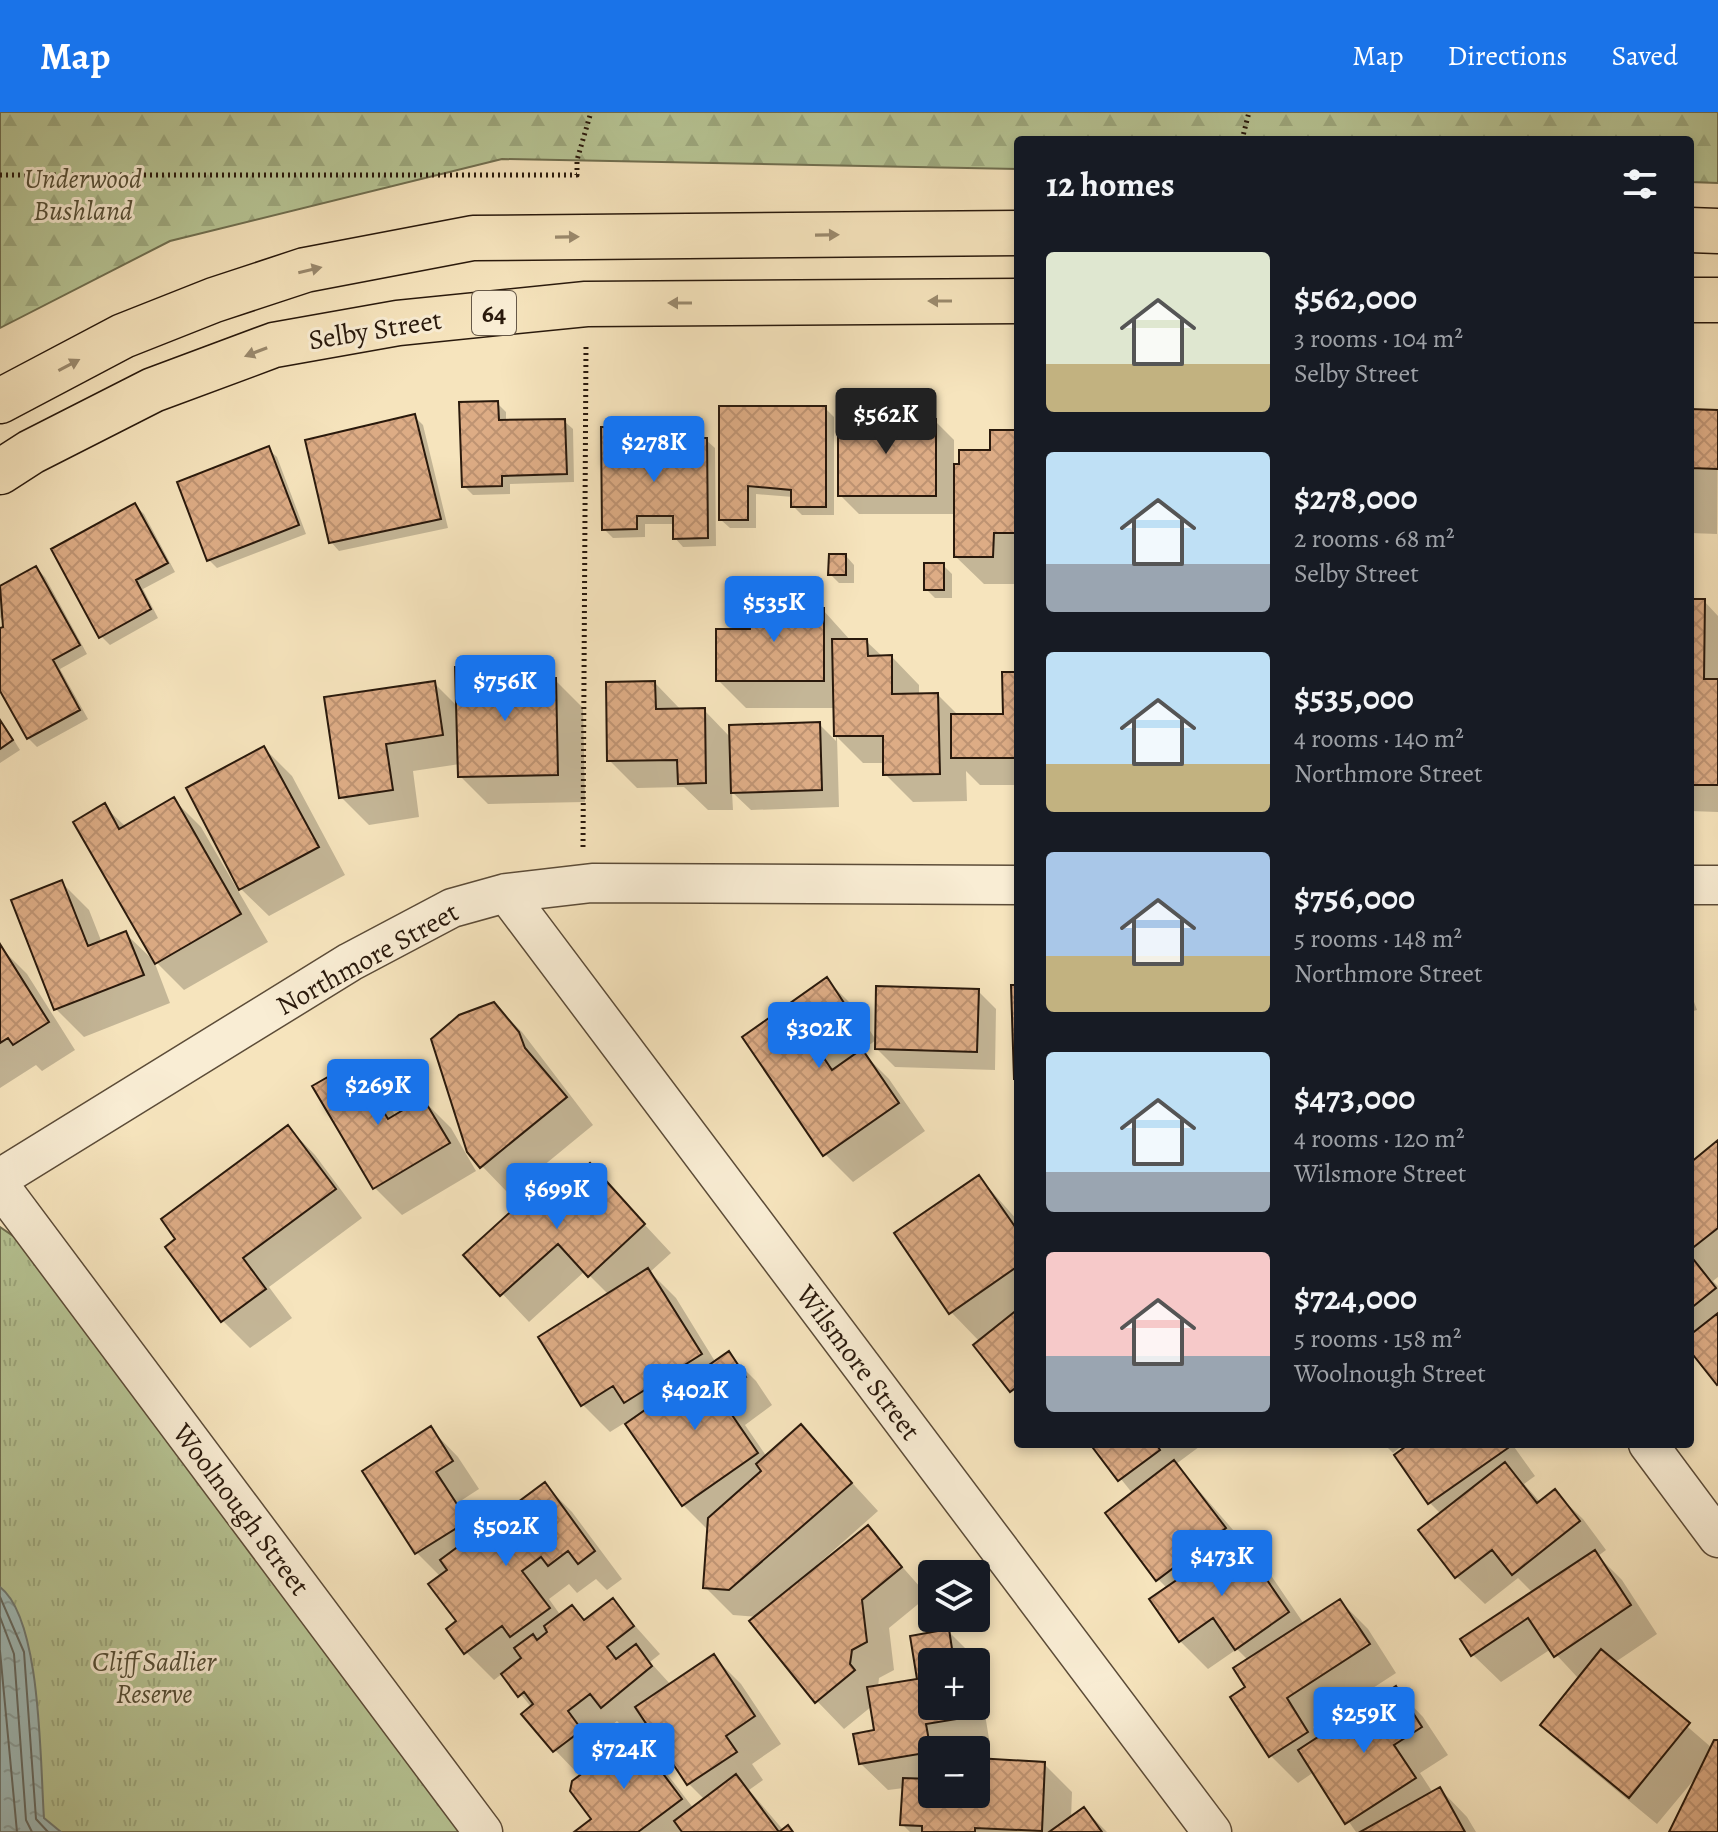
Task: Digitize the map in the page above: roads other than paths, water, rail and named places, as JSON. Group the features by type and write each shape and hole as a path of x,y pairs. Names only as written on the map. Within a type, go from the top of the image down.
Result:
{"main road":[{"path":"1694,230 1718,231"},
{"path":"0,401 123,336 214,300 305,270 473,238 1014,233"},
{"path":"1694,300 1718,300"},
{"name":"Selby Street","path":"0,472 31,452 153,390 274,345 398,323 586,304 1014,301"}],"street":[{"name":"Northmore Street","path":"0,1178 350,962 452,908 506,893 592,883 1014,885"},
{"path":"1694,885 1718,885"},
{"name":"Wilsmore Street","path":"506,893 1212,1832"},
{"name":"Woolnough Street","path":"0,1186 483,1832"},
{"path":"1651,1448 1718,1538"}],"water":[{"path":"0,1587 14,1604 24,1629 36,1695 44,1818 61,1832 0,1832"}],"park label":[{"name":"Underwood Bushland","path":"83,194"},
{"name":"Cliff Sadlier Reserve","path":"154,1677"}]}
